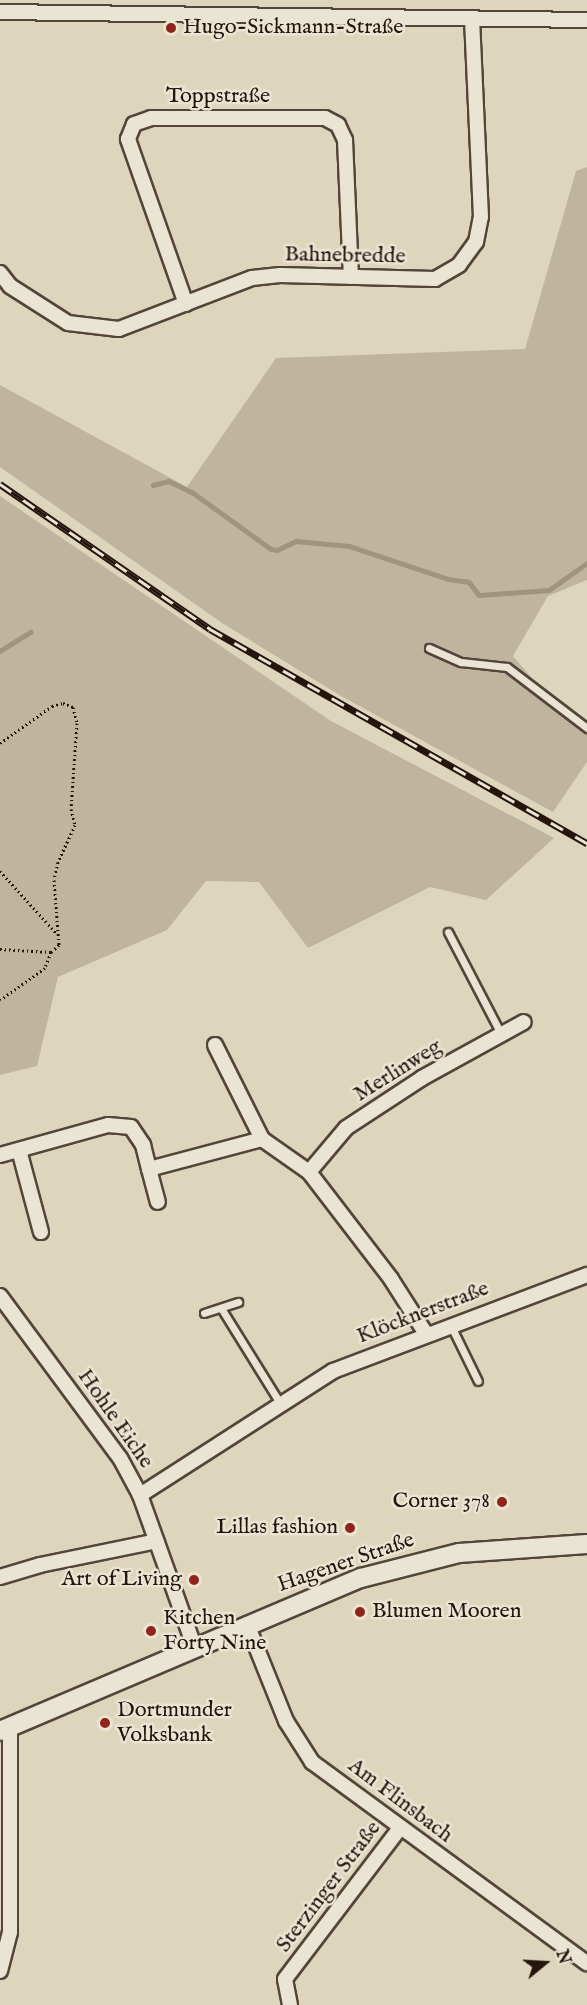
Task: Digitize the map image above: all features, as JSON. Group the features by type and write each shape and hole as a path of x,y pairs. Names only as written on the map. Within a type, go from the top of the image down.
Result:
{"main road":[{"name":"Hagener Straße","path":"5,1729 247,1624 406,1564 487,1550 587,1544"}],"street":[{"path":"175,0 176,15"},
{"path":"0,12 587,21"},
{"name":"Bahnebredde","path":"0,273 10,286 68,323 119,329 252,278 435,279 459,265 476,242 481,217 472,18"},
{"name":"Toppstraße","path":"186,304 128,140 134,124 151,118 325,118 338,125 345,140 351,277"},
{"name":"Merlinweg","path":"309,1172 346,1128 422,1078 524,1022"},
{"path":"215,1045 262,1139 309,1172 391,1279 426,1334"},
{"path":"0,1155 108,1125 130,1127 142,1145 158,1202"},
{"path":"149,1169 262,1139"},
{"path":"19,1150 41,1232"},
{"name":"Klöcknerstraße","path":"140,1495 333,1371 587,1275"},
{"name":"Hohle Eiche","path":"0,1296 120,1458 140,1495 194,1646"},
{"path":"0,1577 40,1565 157,1541"},
{"name":"Am Flinsbach","path":"247,1624 286,1721 312,1762 587,1963"},
{"path":"0,1971 10,1932 5,1729"},
{"name":"Sterzinger Straße","path":"290,2005 285,1979 400,1828"}],"lane":[{"path":"429,648 461,662 507,667 560,705 587,728"},
{"path":"448,932 501,1034"},
{"path":"204,1313 238,1302"},
{"path":"221,1308 280,1403"},
{"path":"451,1325 478,1381"}],"path":[{"path":"0,743 52,706 63,703 74,707 77,723 71,808 75,825 58,862 54,880 59,945 51,952 45,968 0,1000"},
{"path":"0,871 58,935"},
{"path":"0,949 51,952"}],"shaded area":[{"path":"587,167 587,580 548,596 513,656 556,706 587,734 587,762 553,812 341,696 222,623 0,467 0,385 187,487 276,358 525,349 576,171"},
{"path":"0,496 331,721 554,838 486,900 430,887 308,948 259,882 206,881 167,930 58,977 37,1066 0,1075"}],"waterway":[{"path":"153,485 169,481 192,492 271,549 277,550 296,541 349,546 448,579 469,582 479,595 549,590 587,563"},
{"path":"0,651 31,632"}],"railway":[{"path":"0,484 210,629 587,843"}],"place":[{"name":"Hugo-Sickmann-Straße","path":"171,28"},
{"name":"Corner 378","path":"502,1502"},
{"name":"Lillas fashion","path":"350,1528"},
{"name":"Art of Living","path":"194,1580"},
{"name":"Blumen Mooren","path":"360,1612"},
{"name":"Kitchen Forty Nine","path":"151,1631"},
{"name":"Dortmunder Volksbank","path":"105,1723"}]}
